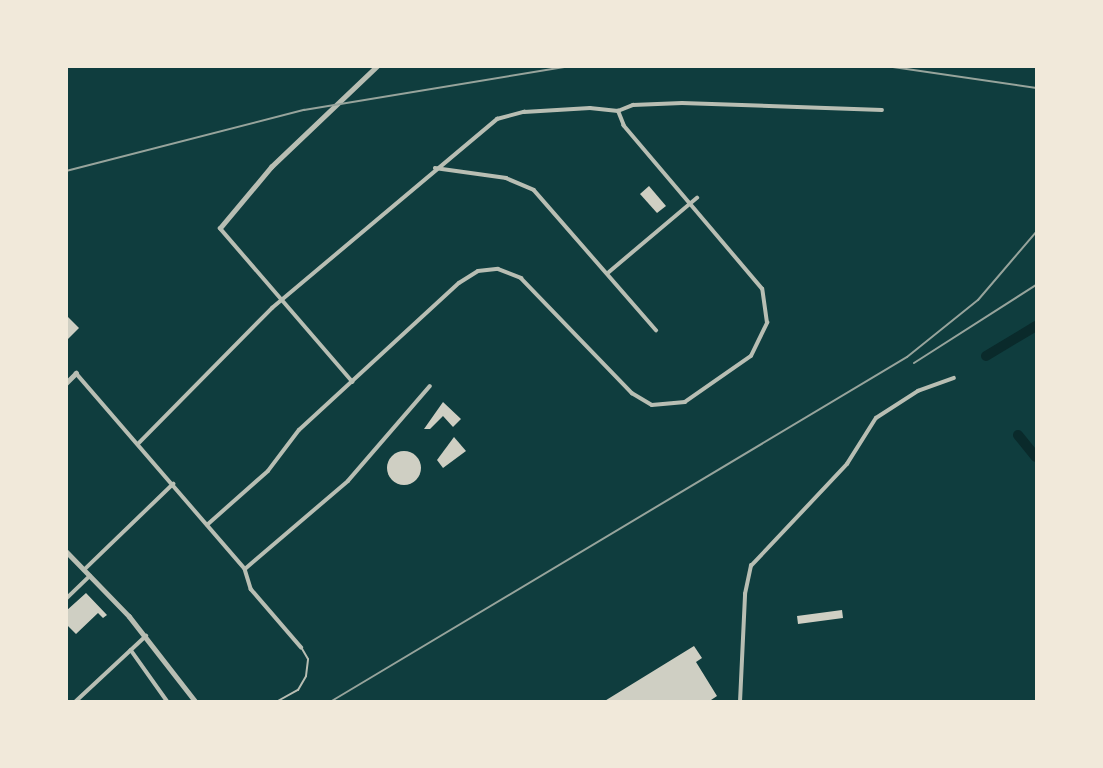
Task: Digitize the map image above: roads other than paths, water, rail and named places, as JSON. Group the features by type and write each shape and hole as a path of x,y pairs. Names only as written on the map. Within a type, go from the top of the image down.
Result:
{"street":[{"path":"353,382 220,228 271,167 375,68"},
{"path":"138,444 283,299 435,167 487,125 510,114 590,108 618,111 633,105 682,103 882,110"},
{"path":"207,525 268,471 299,430 467,276 491,268 516,275 636,396 659,406 682,403 749,358 763,338 768,318 759,285 624,126 618,111"},
{"path":"435,167 506,178 531,187 610,272 656,330"},
{"path":"610,272 697,198"},
{"path":"66,383 76,373 245,569 251,589 301,648"},
{"path":"740,702 744,594 751,566 850,461 876,418 918,391 954,377"},
{"path":"245,569 333,495 430,386"},
{"path":"84,570 173,484"},
{"path":"66,551 146,636 195,702"},
{"path":"66,598 90,576"},
{"path":"75,702 146,636"},
{"path":"131,650 143,663 168,702"}],"lane":[{"path":"276,702 298,690 304,680 308,659 301,648"}],"waterway":[{"path":"986,356 1036,326"},
{"path":"1018,435 1036,457"}],"railway":[{"path":"66,171 304,110 570,66"},
{"path":"886,66 1036,88"},
{"path":"330,702 907,357 978,300 1036,232"},
{"path":"914,363 1036,285"}]}
